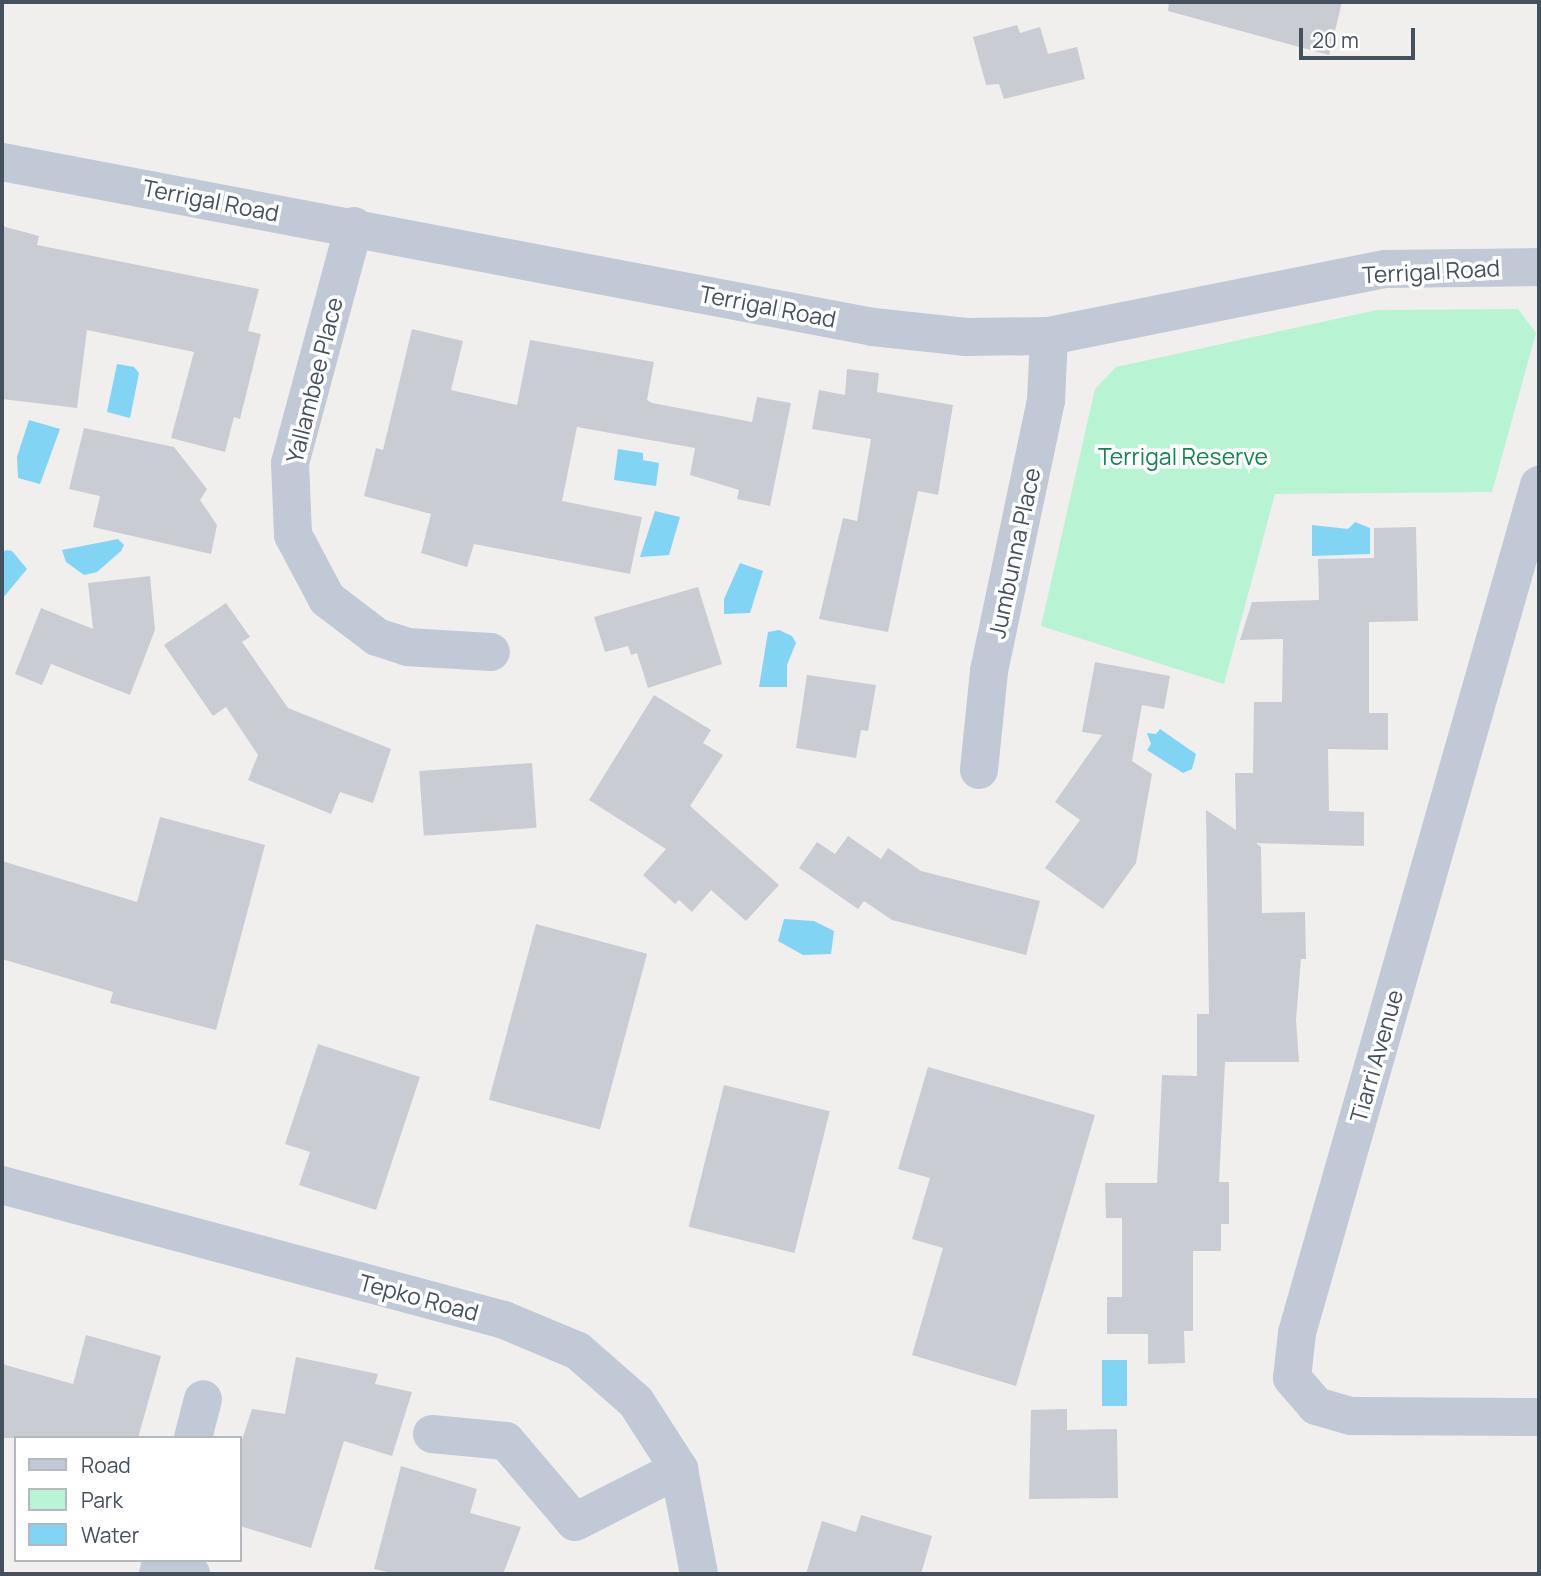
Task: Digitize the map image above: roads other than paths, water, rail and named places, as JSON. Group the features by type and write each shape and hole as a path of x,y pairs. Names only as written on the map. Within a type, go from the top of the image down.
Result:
{"street":[{"name":"Terrigal Road","path":"2,162 354,226 873,327 966,337 1049,336 1385,269 1539,267"},
{"name":"Yallambee Place","path":"354,226 290,463 293,535 327,599 377,637 407,647 491,652"},
{"name":"Jumbunna Place","path":"979,770 989,671 1046,400 1049,336"},
{"name":"Tiarri Avenue","path":"1539,485 1297,1333 1292,1378 1316,1406 1351,1416 1539,1417"},
{"name":"Tepko Road","path":"2,1185 504,1320 578,1351 636,1402 679,1469 699,1574"},
{"path":"194,1436 203,1399"},
{"path":"432,1434 506,1441 575,1522 679,1469"}],"water":[{"path":"117,364 134,367 139,373 130,418 107,412"},
{"path":"29,420 60,429 40,484 18,478 17,457"},
{"path":"618,449 643,453 643,460 659,463 656,486 614,480"},
{"path":"655,511 680,517 669,555 640,557"},
{"path":"1355,522 1370,528 1370,554 1312,556 1312,525 1348,529"},
{"path":"118,539 124,545 121,551 97,572 84,575 66,562 62,550"},
{"path":"6,550 12,551 27,569 2,599 2,553"},
{"path":"740,563 763,571 750,613 724,614 724,599"},
{"path":"779,630 792,636 796,643 787,665 787,687 759,687 768,632"},
{"path":"1160,729 1196,754 1192,769 1183,773 1147,750 1151,744 1147,733 1156,734"},
{"path":"784,919 814,921 834,931 831,954 803,955 778,941"},
{"path":"1102,1360 1127,1360 1127,1406 1102,1406"}],"park label":[{"name":"Terrigal Reserve","path":"1183,456"}]}
